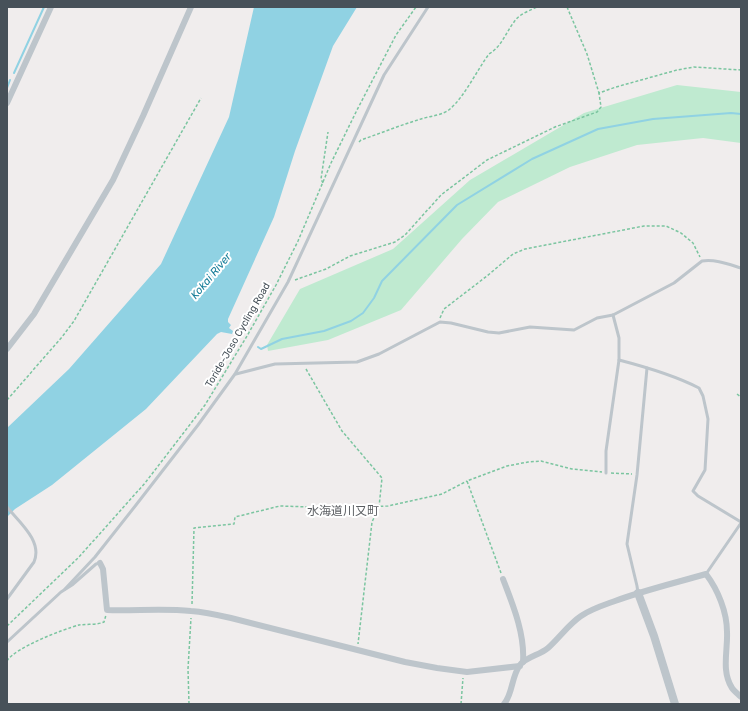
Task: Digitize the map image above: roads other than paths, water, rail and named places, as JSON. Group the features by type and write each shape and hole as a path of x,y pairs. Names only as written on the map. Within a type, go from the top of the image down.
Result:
{"street":[{"path":"7,103 51,7"},
{"path":"7,349 34,314 113,180 191,7"},
{"path":"100,563 107,610 192,611 231,618 405,662 464,672 490,670 521,664 540,654 582,615 598,607 638,593 706,574 713,584 724,612 728,631 726,671 732,687 741,697"},
{"path":"503,579 524,645 521,664 513,679 509,701 504,704"},
{"path":"638,593 654,636 675,704"}],"lane":[{"path":"7,642 66,589 136,505 198,425 235,374 288,282 384,74 428,7"},
{"path":"235,374 275,364 358,362 379,354 440,322 499,333 530,327 574,330 597,318 613,315 674,283 702,261 708,260 724,262 741,268"},
{"path":"606,472 606,451 619,360 619,338 613,315"},
{"path":"619,360 648,368 700,388 708,419 705,470 693,490 698,496 741,522 706,574"},
{"path":"638,593 627,544 637,475 648,368"},
{"path":"7,507 32,537 37,549 37,555 34,562 7,600"},
{"path":"66,589 96,564 100,563"}],"water":[{"name":"Kokai River","path":"254,7 357,7 333,46 295,151 274,217 228,319 228,322 231,325 229,328 233,331 232,334 221,332 217,334 146,409 52,485 15,509 7,517 7,428 69,369 161,264 229,117"}],"waterway":[{"path":"14,73 44,7"},
{"path":"7,88 10,80"},
{"path":"258,347 261,349 282,339 324,331 351,321 363,313 374,298 382,281 457,205 532,159 598,129 653,119 731,113 741,114"}],"district":[{"name":"水海道川又町","path":"343,511"}]}
